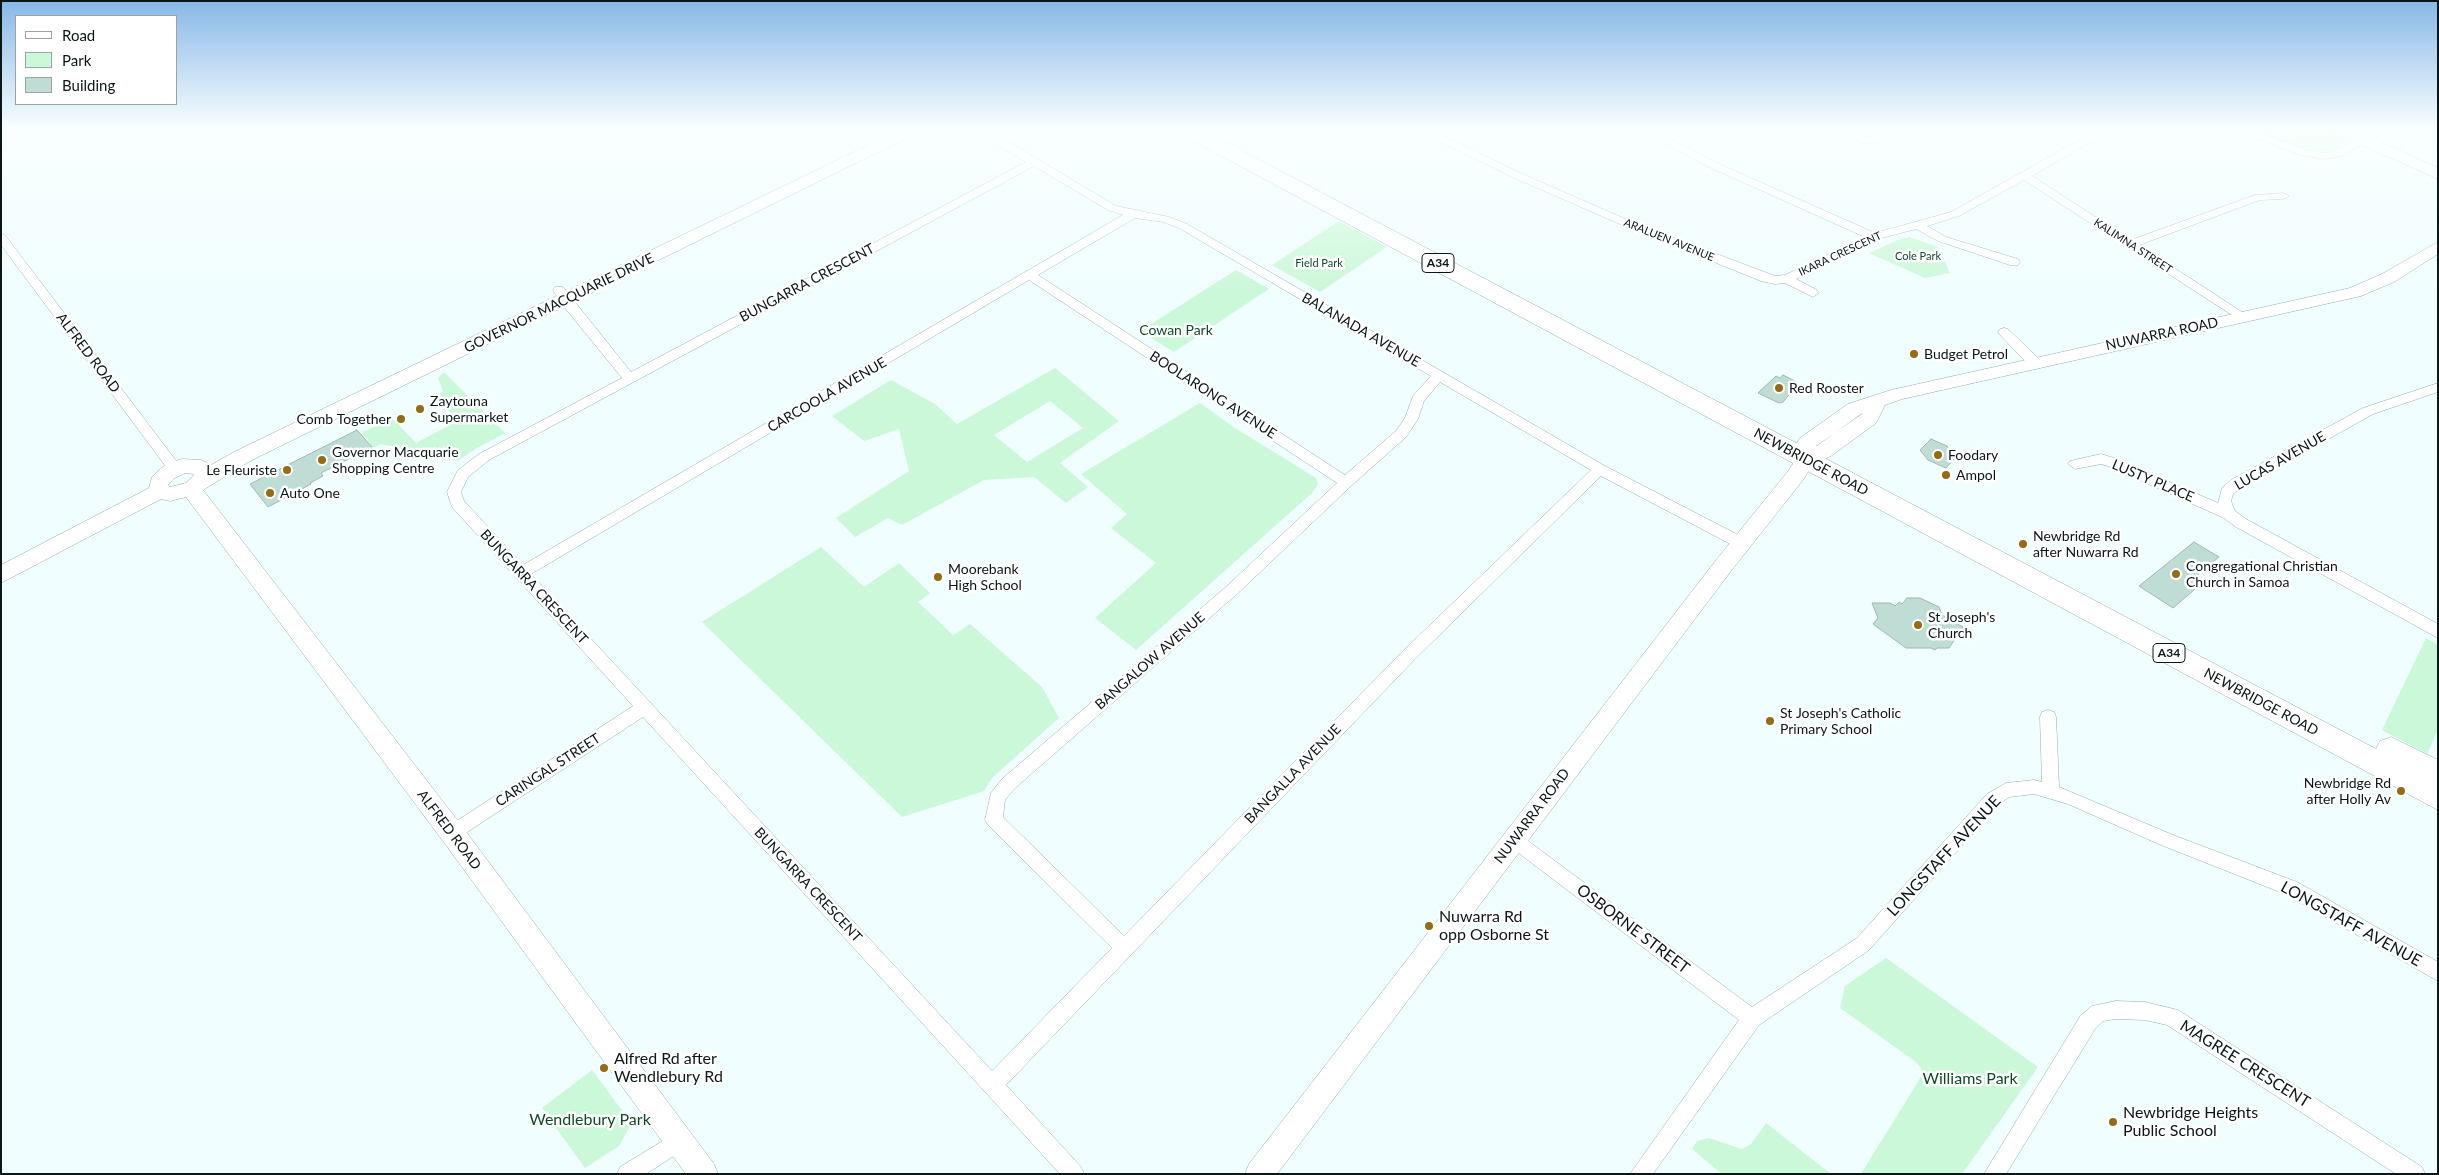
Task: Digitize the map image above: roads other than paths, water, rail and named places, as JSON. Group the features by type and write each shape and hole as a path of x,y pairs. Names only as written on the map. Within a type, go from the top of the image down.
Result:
{"highway":[{"name":"NEWBRIDGE ROAD","path":"1291,183 2438,775"},
{"name":"NEWBRIDGE ROAD","path":"1316,183 1812,451 2438,797"}],"main road":[{"name":"GOVERNOR MACQUARIE DRIVE","path":"562,295 679,229 774,183"},
{"name":"GOVERNOR MACQUARIE DRIVE","path":"197,477 224,455 240,447 254,435 562,295 800,183"},
{"name":"NUWARRA ROAD","path":"1259,1174 1812,451 1869,418 1877,402 1898,394 1933,384 2367,288 2438,247"},
{"path":"1,575 160,491 178,494 197,477 175,469 159,482 160,491"},
{"name":"ALFRED ROAD","path":"197,477 195,496 452,833 704,1174"}],"street":[{"name":"BUNGARRA CRESCENT","path":"995,183 484,457 468,469 456,485 454,492 457,503 520,573 1074,1174"},
{"name":"BALANADA AVENUE","path":"1069,183 1112,208 1133,214 1165,219 1183,226 1600,469 1741,544"},
{"name":"ARALUEN AVENUE","path":"1535,183 1644,230 1765,278 1775,280 1787,279 1813,293"},
{"path":"1753,183 1874,237"},
{"name":"IKARA CRESCENT","path":"1787,279 1874,237 1954,214 2012,183"},
{"name":"KALIMNA STREET","path":"2036,183 2241,317"},
{"path":"2130,244 2259,197 2283,196"},
{"name":"CARCOOLA AVENUE","path":"520,573 1133,214"},
{"path":"1918,225 1942,239 2014,262"},
{"name":"ALFRED ROAD","path":"1,238 175,469"},
{"name":"BOOLARONG AVENUE","path":"1030,275 1346,482"},
{"path":"562,295 629,378"},
{"path":"2004,332 2034,362"},
{"name":"BANGALOW AVENUE","path":"1124,948 994,820 996,798 1008,784 1232,590 1346,482 1401,434 1411,419 1418,398 1438,375"},
{"name":"LUCAS AVENUE","path":"2229,514 2224,501 2227,492 2236,484 2368,411 2438,386"},
{"name":"LUSTY PLACE","path":"2075,464 2101,459 2112,462 2229,514"},
{"name":"BANGALLA AVENUE","path":"992,1085 1408,656 1600,469"},
{"path":"2229,514 2241,523 2438,632"},
{"name":"CARINGAL STREET","path":"452,833 645,707"},
{"path":"2048,717 2050,792"},
{"name":"LONGSTAFF AVENUE","path":"1640,1174 1752,1018 1863,944 1992,799 2006,790 2034,787 2071,798 2167,840 2291,888 2438,972"},
{"name":"OSBORNE STREET","path":"1514,840 1752,1018"},
{"name":"MAGREE CRESCENT","path":"1994,1174 2088,1022 2099,1013 2116,1010 2145,1011 2171,1017 2415,1174"},
{"path":"626,1174 679,1141"}],"place":[{"name":"Budget Petrol","path":"1914,354"},
{"name":"Red Rooster","path":"1779,388"},
{"name":"Zaytouna Supermarket","path":"420,409"},
{"name":"Comb Together","path":"401,419"},
{"name":"Foodary","path":"1938,455"},
{"name":"Governor Macquarie Shopping Centre","path":"322,460"},
{"name":"Le Fleuriste","path":"287,470"},
{"name":"Ampol","path":"1946,475"},
{"name":"Auto One","path":"270,493"},
{"name":"Newbridge Rd after Nuwarra Rd","path":"2023,544"},
{"name":"Congregational Christian Church in Samoa","path":"2176,574"},
{"name":"Moorebank High School","path":"938,577"},
{"name":"St Joseph's Church","path":"1918,625"},
{"name":"St Joseph's Catholic Primary School","path":"1770,721"},
{"name":"Newbridge Rd after Holly Av","path":"2401,791"},
{"name":"Nuwarra Rd opp Osborne St","path":"1429,926"},
{"name":"Alfred Rd after Wendlebury Rd","path":"604,1068"},
{"name":"Newbridge Heights Public School","path":"2113,1122"}],"park label":[{"name":"Cole Park","path":"1918,256"},
{"name":"Field Park","path":"1319,263"},
{"name":"Cowan Park","path":"1176,330"},
{"name":"Williams Park","path":"1970,1079"},
{"name":"Wendlebury Park","path":"590,1120"}]}
